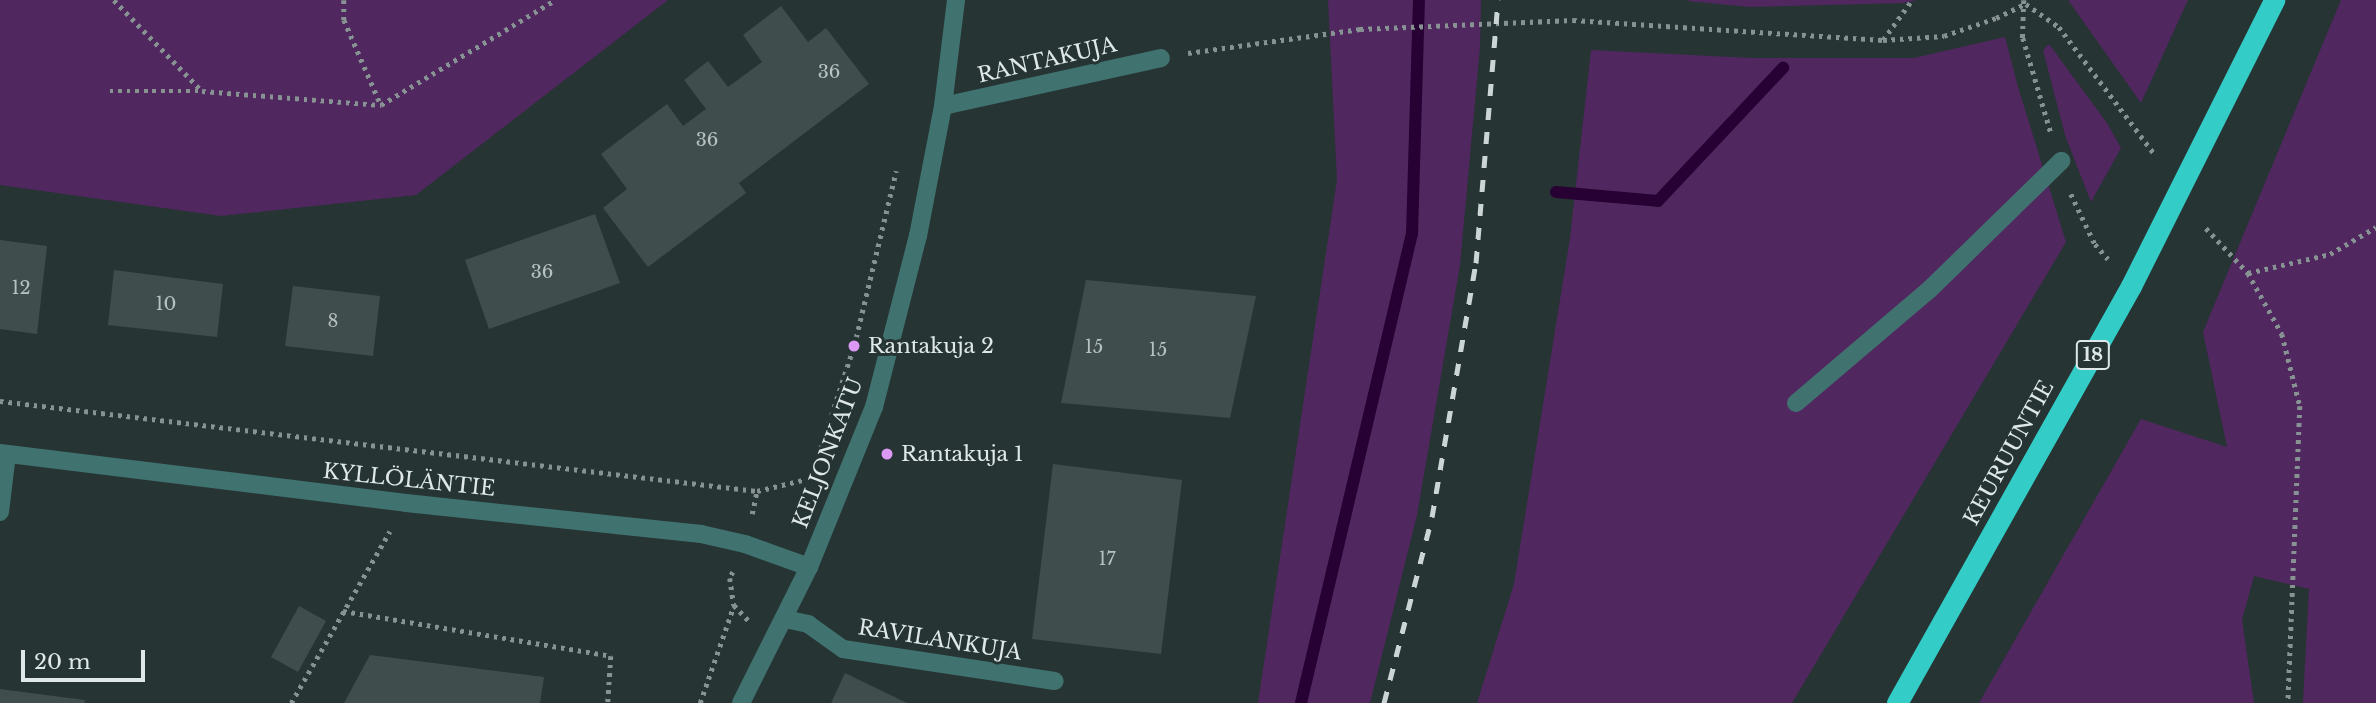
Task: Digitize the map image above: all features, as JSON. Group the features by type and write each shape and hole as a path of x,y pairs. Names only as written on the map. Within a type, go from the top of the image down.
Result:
{"highway":[{"name":"KEURUUNTIE","path":"1897,703 2132,286 2273,0"}],"street":[{"name":"KELJONKATU","path":"741,703 809,568 874,407 918,236 943,106 956,0"},
{"name":"RANTAKUJA","path":"943,106 1161,58"},
{"path":"1796,403 1929,289 2061,161"},
{"name":"KYLLÖLÄNTIE","path":"3,454 406,503 701,534 745,544 809,568"},
{"path":"0,512 3,454"},
{"name":"RAVILANKUJA","path":"785,619 808,624 843,649 1055,681"}],"path":[{"path":"114,0 202,91"},
{"path":"344,0 344,20 381,106"},
{"path":"110,91 202,91 381,106 550,0"},
{"path":"1882,40 1912,0"},
{"path":"1161,58 1242,43 1408,26 1439,27 1573,20 1882,40 1944,36 1996,18 2024,2 2059,27 2155,155"},
{"path":"0,401 757,491 811,478 854,346 898,162"},
{"path":"2248,273 2329,254 2376,227"},
{"path":"2206,228 2248,273 2282,334 2300,406 2288,703"},
{"path":"291,703 406,503"},
{"path":"700,703 734,605"},
{"path":"343,611 611,656 608,703"}],"shaded area":[{"path":"0,0 668,0 416,195 221,216 0,185"},
{"path":"1328,0 1481,0 1480,47 1460,265 1417,515 1370,703 1258,703 1337,180"},
{"path":"1916,0 1905,3 1750,7 1687,1"},
{"path":"2068,0 2188,0 2141,103"},
{"path":"2341,0 2376,0 2376,703 2303,703 2309,589 2254,576 2242,620 2254,703 1979,703 2141,419 2227,447 2203,332"},
{"path":"2005,37 2066,242 1792,703 1477,703 1514,584 1570,238 1591,50 1751,58 1914,58"},
{"path":"2049,44 2107,123 2121,148 2091,202 2065,135 2043,50"}],"building":[{"path":"781,6 808,42 826,28 869,84 739,183 746,193 648,267 603,208 627,189 601,154 667,104 683,126 706,109 684,80 708,61 728,87 762,62 743,35"},
{"path":"595,214 620,283 489,329 465,260"},
{"path":"0,240 47,246 37,334 0,329"},
{"path":"114,270 223,284 217,337 108,325"},
{"path":"1086,280 1256,296 1230,418 1061,403"},
{"path":"293,286 380,296 373,356 285,346"},
{"path":"1053,464 1182,480 1161,654 1032,639"},
{"path":"299,606 326,621 298,672 271,657"},
{"path":"370,655 544,677 540,703 344,703"},
{"path":"845,673 907,703 831,703"},
{"path":"0,689 85,700 84,703 0,703"}],"waterway":[{"path":"1301,703 1412,234 1419,0"},
{"path":"1556,192 1658,201 1783,68"}],"railway":[{"path":"1384,703 1432,517 1476,263 1498,0"}],"place":[{"name":"Rantakuja 2","path":"854,346"},
{"name":"Rantakuja 1","path":"887,454"}]}
